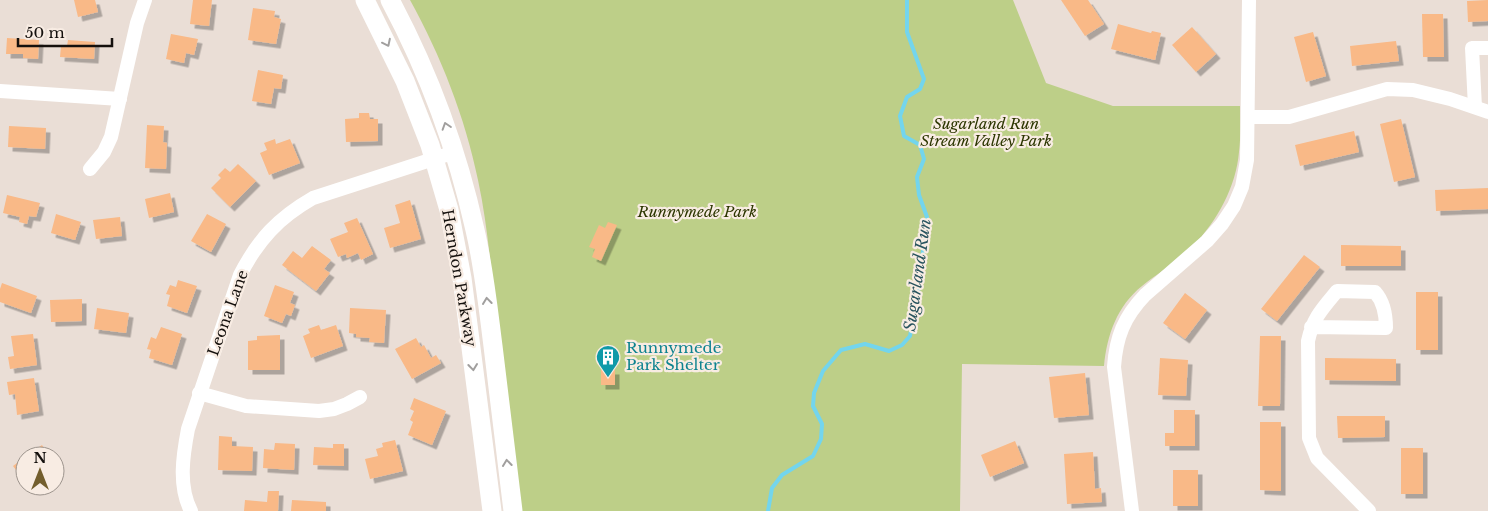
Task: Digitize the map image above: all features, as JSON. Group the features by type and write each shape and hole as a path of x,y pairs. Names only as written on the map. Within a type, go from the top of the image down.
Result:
{"main road":[{"name":"Herndon Parkway","path":"365,0 405,81 434,159 449,210 458,256 492,511"},
{"name":"Herndon Parkway","path":"390,0 426,75 443,117 469,204 482,264 513,511"}],"street":[{"path":"90,169 104,152 111,137 145,0"},
{"path":"1132,511 1114,367 1115,350 1126,318 1135,305 1207,241 1234,206 1242,187 1246,168 1248,117 1249,0"},
{"path":"1248,117 1289,117 1387,89 1413,90 1482,110 1472,48 1488,48"},
{"path":"0,92 120,98"},
{"name":"Leona Lane","path":"191,511 186,502 184,481 184,450 188,429 240,275 261,239 296,208 313,198 455,152"},
{"path":"1311,327 1386,328 1386,316 1381,299 1375,292 1337,291 1317,316 1311,327 1308,342 1309,438 1317,458 1370,511"},
{"path":"199,393 246,406 319,411 334,409 360,397"}],"green space":[{"name":"Runnymede Park","path":"410,0 1013,0 1046,83 1113,106 1240,106 1240,141 1237,165 1224,203 1210,226 1187,252 1133,294 1120,312 1111,332 1104,366 962,364 960,511 520,511 487,232 473,156 451,87 432,43"}],"building":[{"path":"74,0 95,0 98,12 78,17"},
{"path":"193,0 212,0 209,26 190,24"},
{"path":"1061,0 1088,0 1104,24 1085,36"},
{"path":"1488,0 1488,21 1468,22 1467,1"},
{"path":"253,8 275,11 274,17 281,19 276,44 248,40"},
{"path":"1422,14 1443,14 1444,57 1423,57"},
{"path":"1118,24 1151,33 1152,31 1161,33 1155,60 1111,49"},
{"path":"1192,27 1216,54 1196,72 1172,45"},
{"path":"1313,32 1326,76 1306,82 1294,37"},
{"path":"171,34 198,39 194,55 186,53 184,63 166,59"},
{"path":"7,38 39,40 38,59 23,58 23,54 6,54"},
{"path":"68,40 95,42 94,59 60,57 61,46 67,46"},
{"path":"1396,41 1399,61 1352,66 1350,46"},
{"path":"258,70 283,75 281,89 274,88 271,104 252,101"},
{"path":"359,113 369,113 370,119 378,119 378,141 346,142 345,119 359,118"},
{"path":"1401,119 1415,177 1394,182 1380,124"},
{"path":"147,125 164,126 163,142 167,143 166,169 145,168"},
{"path":"9,126 46,128 45,149 8,147"},
{"path":"1354,131 1359,152 1300,166 1295,145"},
{"path":"275,139 276,144 290,139 300,163 269,175 260,153 267,150 264,143"},
{"path":"238,164 256,181 230,207 211,188 221,178 218,175 225,168 230,172"},
{"path":"1488,188 1488,209 1436,211 1435,190"},
{"path":"170,193 174,212 149,218 145,199"},
{"path":"7,195 40,203 36,217 29,216 27,224 19,222 20,217 3,213"},
{"path":"410,200 421,239 390,248 384,228 400,223 395,205"},
{"path":"56,214 81,222 75,240 51,233"},
{"path":"207,214 226,224 211,252 191,241"},
{"path":"120,217 122,236 96,239 93,220"},
{"path":"357,218 373,254 361,260 358,253 347,258 346,254 338,257 330,239 348,232 344,223"},
{"path":"608,222 617,225 601,261 592,257 595,249 589,247 599,225 605,228"},
{"path":"1341,245 1401,246 1401,266 1341,266"},
{"path":"312,246 331,260 324,269 330,273 316,291 282,265 293,251 302,258"},
{"path":"1304,255 1320,267 1277,321 1261,309"},
{"path":"178,280 197,286 187,313 167,306 170,295 166,294 170,285 176,287"},
{"path":"2,283 37,296 31,313 0,302"},
{"path":"275,285 294,292 290,303 295,305 291,316 286,314 282,323 264,316"},
{"path":"1416,292 1438,292 1438,350 1416,350"},
{"path":"1185,293 1207,310 1185,339 1163,323"},
{"path":"82,299 82,321 51,322 50,300"},
{"path":"97,308 129,313 126,333 94,329"},
{"path":"350,308 386,310 384,343 369,342 370,338 356,337 356,334 349,333"},
{"path":"319,325 321,330 336,325 343,346 311,358 303,336 310,333 308,329"},
{"path":"161,327 182,334 172,365 149,358 151,350 147,349 151,337 156,339"},
{"path":"33,334 37,365 10,369 8,357 14,356 11,336"},
{"path":"280,335 280,370 248,370 248,341 257,340 257,336"},
{"path":"1260,336 1281,336 1280,406 1258,406"},
{"path":"416,338 421,347 424,345 431,358 436,355 441,363 412,379 395,349"},
{"path":"1160,358 1188,360 1186,396 1158,395"},
{"path":"1325,358 1396,359 1396,381 1325,380"},
{"name":"Runnymede Park Shelter","path":"601,370 615,370 615,385 601,385"},
{"path":"1085,373 1089,415 1054,418 1049,377"},
{"path":"34,378 39,411 17,415 15,394 9,395 7,382"},
{"path":"414,398 446,411 432,445 408,435 413,422 410,420 414,411 410,409"},
{"path":"1174,410 1195,410 1195,446 1165,446 1165,433 1174,433"},
{"path":"1337,416 1385,416 1385,437 1338,438"},
{"path":"1260,422 1281,422 1281,491 1260,490"},
{"path":"219,436 232,437 232,446 253,447 252,471 218,470"},
{"path":"395,440 403,471 370,479 365,459 378,456 376,449 383,447 382,443"},
{"path":"1015,441 1024,463 990,477 981,455"},
{"path":"275,443 295,444 294,470 263,468 264,449 274,450"},
{"path":"333,444 344,444 344,466 313,465 314,447 333,448"},
{"path":"1401,448 1423,448 1423,494 1401,494"},
{"path":"1093,452 1095,489 1101,488 1102,502 1067,504 1064,454"},
{"path":"1173,470 1198,470 1198,506 1173,506"},
{"path":"268,491 279,491 278,511 244,511 245,500 267,502"},
{"path":"292,500 326,502 326,511 291,511"}],"waterway":[{"name":"Sugarland Run","path":"768,511 772,488 782,475 813,456 821,439 822,424 813,406 814,393 823,371 841,350 865,344 889,351 902,345 910,336 918,292 927,217 919,195 917,177 924,159 920,145 904,136 900,116 907,97 920,89 924,79 907,32 907,0"}],"place":[{"name":"Runnymede Park Shelter","path":"608,378"}],"park label":[{"name":"Sugarland Run Stream Valley Park","path":"986,132"}]}
